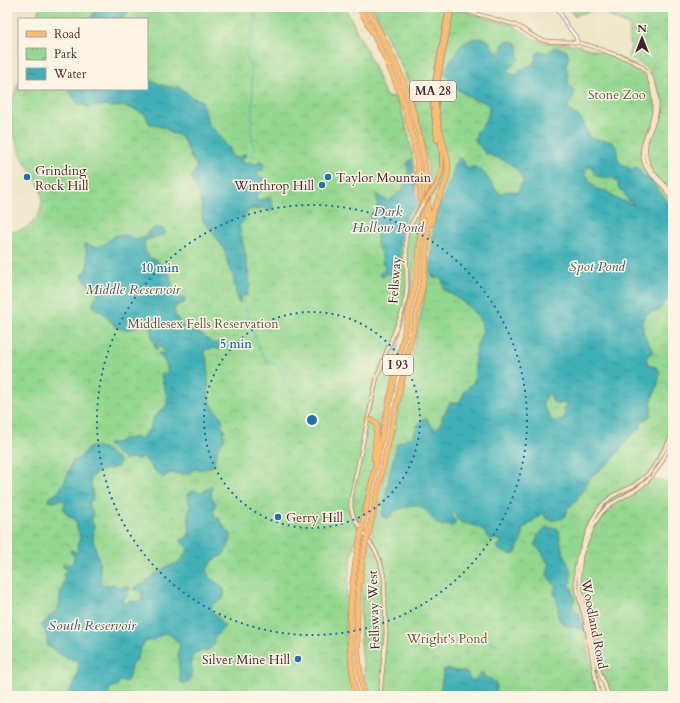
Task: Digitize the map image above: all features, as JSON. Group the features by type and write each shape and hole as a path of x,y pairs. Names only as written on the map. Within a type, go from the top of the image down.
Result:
{"highway":[{"name":"I 93","path":"356,696 351,654 350,615 353,575 362,527 416,282 420,250 421,211 420,185 416,159 405,108 388,66 359,7"},
{"name":"I 93","path":"364,696 358,654 357,614 360,576 366,542 420,294 425,268 428,236 426,176 415,119 398,69 367,7"},
{"path":"428,236 434,208 446,181 448,171 448,160 438,124"},
{"path":"368,419 375,422 377,425 373,476"}],"main road":[{"path":"452,7 516,25 541,40 576,42 604,50 630,60 643,68 651,78 658,101 656,118 647,141 646,161 652,172 667,187 673,197"},
{"name":"Fellsway","path":"351,507 351,495 380,368 402,314 406,287 406,238 409,228 424,202 435,187 442,170 443,160 436,101 437,86 452,7"},
{"name":"Fellsway","path":"440,176 440,160 433,108 433,92 445,24 452,7"},
{"path":"636,64 650,80 654,107 652,119 644,142 644,161 650,172 664,187 673,202"},
{"name":"Woodland Road","path":"599,696 579,574 584,548 601,506 608,499 638,483 650,473 670,440 673,426"},
{"name":"Woodland Road","path":"599,513 644,484 658,468 673,441"},
{"path":"624,490 626,495"},
{"name":"Fellsway West","path":"351,507 355,521 376,552 384,577 386,634 380,696"},
{"name":"Woodland Road","path":"589,631 596,662 609,696"}],"street":[{"path":"557,7 566,24 576,38 576,42"}],"green space":[{"name":"Middlesex Fells Reservation","path":"40,7 345,7 371,60 386,97 397,97 411,146 415,171 417,197 416,247 409,297 363,511 352,553 348,582 346,642 347,663 352,696 7,696 7,232 22,230 31,224 39,215 42,201 40,187 23,158 16,141 11,122 12,103 18,85 18,90 148,90 148,18 35,18"},
{"name":"Stone Zoo","path":"372,7 441,7 455,9 515,26 532,38 542,42 577,45 613,56 636,66 648,80 651,74 640,64 628,57 631,47 629,38 630,26 596,9 574,16 569,7 673,7 673,444 662,465 651,480 663,481 673,486 673,696 610,696 598,665 593,638 586,637 597,696 368,696 362,656 362,589 368,550 422,305 430,254 432,218 428,166 413,97 405,74"}],"water":[{"path":"99,7 128,7 127,13 123,18 88,18 92,17"},
{"name":"Spot Pond","path":"481,38 488,40 493,50 495,50 498,55 505,42 517,43 519,60 508,70 509,73 513,75 516,75 522,69 533,64 536,59 536,54 540,51 547,53 555,47 566,50 569,56 566,65 568,83 575,91 568,106 569,110 582,120 587,133 592,139 606,140 615,145 619,161 624,166 629,168 638,168 644,177 650,179 664,197 667,206 673,208 673,292 659,311 651,312 646,315 642,326 644,335 653,351 646,357 647,362 650,366 656,367 660,372 658,384 651,402 651,415 641,422 640,428 627,439 613,459 591,477 572,506 568,506 566,516 552,520 547,519 543,513 522,529 523,536 516,553 514,554 503,553 503,550 500,551 497,546 501,544 501,540 489,539 483,530 473,525 460,522 452,513 451,515 455,520 455,524 452,526 436,523 426,510 416,505 399,509 388,519 382,517 389,475 397,444 400,441 403,442 407,438 412,438 419,423 423,419 427,419 433,428 437,429 442,420 442,415 445,413 450,403 460,401 465,391 475,379 476,350 483,328 480,320 472,310 460,300 444,290 442,279 433,278 431,272 435,218 439,204 443,201 445,192 453,174 453,165 461,158 464,161 466,169 474,167 479,168 486,175 495,189 501,194 506,191 519,192 520,185 523,182 518,171 509,163 486,154 476,142 476,132 481,128 489,114 489,107 485,102 472,99 454,87 446,75 446,68 451,59 456,56 459,47 472,39","holes":["590,167 598,176 603,178 614,178 620,190 624,192 626,198 634,205 615,198 607,191 596,189 585,172 585,169","549,394 555,404 568,403 568,405 563,408 565,414 562,421 552,421 543,405 544,400"]},
{"path":"148,79 165,86 179,88 185,91 192,98 202,100 208,124 220,135 229,147 232,157 239,158 245,153 247,156 241,159 242,163 249,162 257,164 258,161 262,161 264,165 262,171 257,171 260,177 267,180 268,184 256,196 256,199 260,200 270,197 273,207 270,212 265,208 261,208 259,210 248,210 243,222 239,226 250,281 247,295 240,297 240,304 237,298 233,276 228,265 225,251 202,219 199,193 191,177 197,166 179,135 171,133 165,127 149,123 145,114 136,110 122,106 113,107 105,105 92,105 88,109 86,106 78,104 67,90 148,90"},
{"name":"Dark Hollow Pond","path":"411,159 415,183 416,207 408,213 404,219 400,233 401,269 398,275 388,273 381,277 379,273 383,272 385,267 382,263 382,255 377,245 377,235 370,215 377,206 376,194 387,201 404,188 408,177 407,163"},
{"name":"Middle Reservoir","path":"155,228 162,228 165,234 163,236 144,241 145,251 150,258 158,261 162,269 169,273 173,291 177,298 185,298 184,303 178,305 174,310 176,317 186,330 193,333 199,333 214,344 217,344 220,341 221,344 219,350 214,348 204,350 208,363 209,398 214,409 220,415 223,422 221,426 225,430 223,434 225,437 218,448 213,466 196,470 194,469 186,474 170,473 164,477 162,477 151,467 142,457 138,459 130,458 124,460 107,445 133,437 141,439 150,428 154,417 165,407 168,401 161,375 162,373 168,373 166,363 158,353 164,353 162,347 157,344 156,345 158,348 156,349 151,335 152,329 146,321 135,328 119,328 106,317 105,314 94,308 92,303 96,301 94,298 98,295 97,292 87,283 82,275 86,272 88,265 84,244 95,247 103,245 117,235 129,236 134,239 143,239 148,232"},
{"name":"South Reservoir","path":"92,447 104,448 120,461 117,467 95,474 90,481 93,498 92,501 89,502 90,508 93,512 91,519 94,526 93,540 98,556 101,575 100,581 103,585 113,584 120,587 126,586 131,589 128,590 128,593 122,602 125,604 130,601 139,602 142,600 141,591 133,589 136,586 143,584 167,567 178,563 183,557 188,550 181,540 188,537 190,529 188,517 190,506 187,494 192,493 193,490 202,493 210,486 212,487 211,495 212,499 215,501 214,516 219,518 225,529 231,534 229,545 223,555 213,560 207,570 209,578 222,586 224,592 222,600 213,604 211,609 212,613 217,616 224,625 224,628 216,636 213,641 215,644 211,648 196,652 193,655 191,679 189,682 180,682 178,652 180,644 168,633 166,633 153,640 146,641 142,646 136,661 131,666 128,680 125,682 119,681 117,686 110,688 108,696 67,696 77,676 79,661 62,655 48,646 46,632 41,625 58,609 62,586 65,580 63,574 67,571 62,565 72,565 74,557 70,551 73,550 77,554 80,537 76,521 67,515 64,510 64,502 61,499 54,502 48,501 48,499 57,493 66,477 72,461 81,458 87,449"},
{"path":"545,528 557,528 559,530 561,546 571,572 570,585 575,598 572,607 579,614 584,630 567,626 560,621 557,600 554,593 556,587 547,575 549,565 541,551 534,545 539,534"},
{"name":"Wright's Pond","path":"446,669 467,673 473,681 476,680 480,673 483,673 485,677 491,679 496,684 495,695 440,696 443,672"}],"waterway":[{"path":"252,163 254,147 251,132 253,94 251,68 246,51 252,39 255,17 254,7"},
{"path":"242,296 260,350 266,360 278,366 290,388 292,401 297,413"},
{"path":"569,652 571,627"},
{"path":"464,657 467,652 466,648 474,642 490,640 494,644 499,645"}],"place":[{"name":"Grinding Rock Hill","path":"27,177"},
{"name":"Taylor Mountain","path":"328,177"},
{"name":"Winthrop Hill","path":"322,185"},
{"name":"Gerry Hill","path":"278,517"},
{"name":"Silver Mine Hill","path":"298,659"}]}
